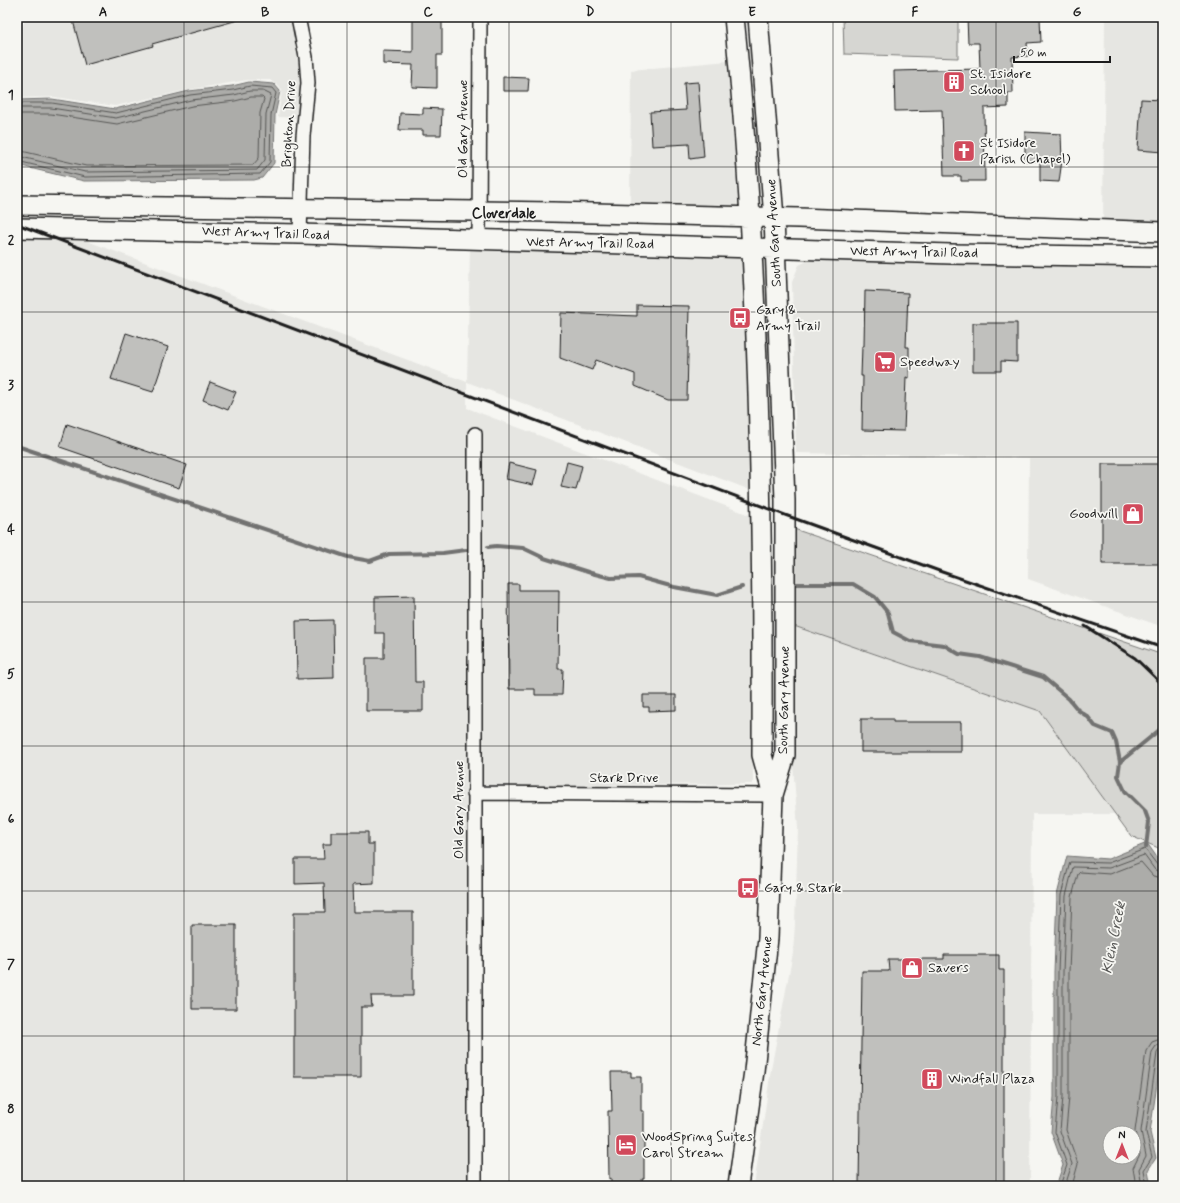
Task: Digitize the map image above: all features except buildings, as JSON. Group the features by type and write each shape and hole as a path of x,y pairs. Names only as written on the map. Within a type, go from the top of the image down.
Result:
{"main road":[{"name":"South Gary Avenue","path":"734,17 749,217 761,506 762,755 773,795"},
{"name":"South Gary Avenue","path":"758,17 774,218 785,500 785,755 773,795"},
{"name":"West Army Trail Road","path":"17,205 301,208 749,217 1163,232"},
{"name":"West Army Trail Road","path":"17,228 300,234 750,249 1163,257"},
{"name":"North Gary Avenue","path":"738,1186 754,1071 768,938 773,795"}],"street":[{"name":"Brighton Drive","path":"298,17 305,52 308,83 303,136 300,234"},
{"name":"Old Gary Avenue","path":"479,240 480,17"},
{"name":"Old Gary Avenue","path":"475,434 475,1186"},
{"name":"Stark Drive","path":"474,793 773,795"}],"shaded area":[{"path":"26,17 293,17 304,84 300,118 278,117 282,89 270,80 248,80 188,90 115,106 54,97 17,98 17,41"},
{"path":"843,17 958,17 958,58 844,54"},
{"path":"1105,17 1163,17 1163,227 1103,225"},
{"path":"728,61 738,210 630,210 631,70"},
{"path":"17,232 71,235 467,382 467,408 752,516 753,784 467,787 468,1186 17,1186"},
{"path":"470,248 741,253 753,491 467,382"},
{"path":"811,259 1163,264 1163,627 1028,579 1029,458 796,453 792,282 799,265"},
{"path":"794,529 1163,655 1163,850 1131,836 1040,711 794,626"},
{"path":"794,626 1040,711 1115,814 1032,814 1030,1186 754,1186 771,1069 793,953 798,828 793,765"}],"water":[{"path":"249,82 274,84 280,91 275,115 274,163 262,178 254,180 84,181 17,165 17,100 52,99 115,109 189,91 232,86"},
{"path":"1147,843 1163,866 1163,1043 1150,1132 1156,1158 1148,1170 1151,1186 1056,1186 1063,1165 1051,1132 1054,1097 1054,972 1057,895 1067,856 1108,859"}],"waterway":[{"path":"17,446 348,557 370,561 389,554 443,553 466,550"},
{"path":"488,547 496,546 523,548 544,558 611,578 638,577 674,587 717,595 742,587"},
{"path":"790,584 853,584 875,597 888,613 893,632 910,641 944,645 959,654 980,657 1043,677 1069,699 1078,710 1088,717 1095,726 1112,733 1116,742 1120,762"},
{"name":"Klein Creek","path":"1146,847 1149,822 1145,811 1125,791 1118,776 1120,762 1163,727"}],"railway":[{"path":"17,224 785,515 942,572 1163,648"},
{"path":"1085,626 1135,658 1163,685"}],"place":[{"name":"St. Isidore School","path":"954,82"},
{"name":"St Isidore Parish (Chapel)","path":"964,151"},
{"name":"Gary & Army Trail","path":"740,318"},
{"name":"Speedway","path":"885,362"},
{"name":"Goodwill","path":"1133,514"},
{"name":"Gary & Stark","path":"748,888"},
{"name":"Savers","path":"912,968"},
{"name":"Windfall Plaza","path":"932,1079"},
{"name":"WoodSpring Suites Carol Stream","path":"626,1145"}],"district":[{"name":"Cloverdale","path":"504,214"}]}
